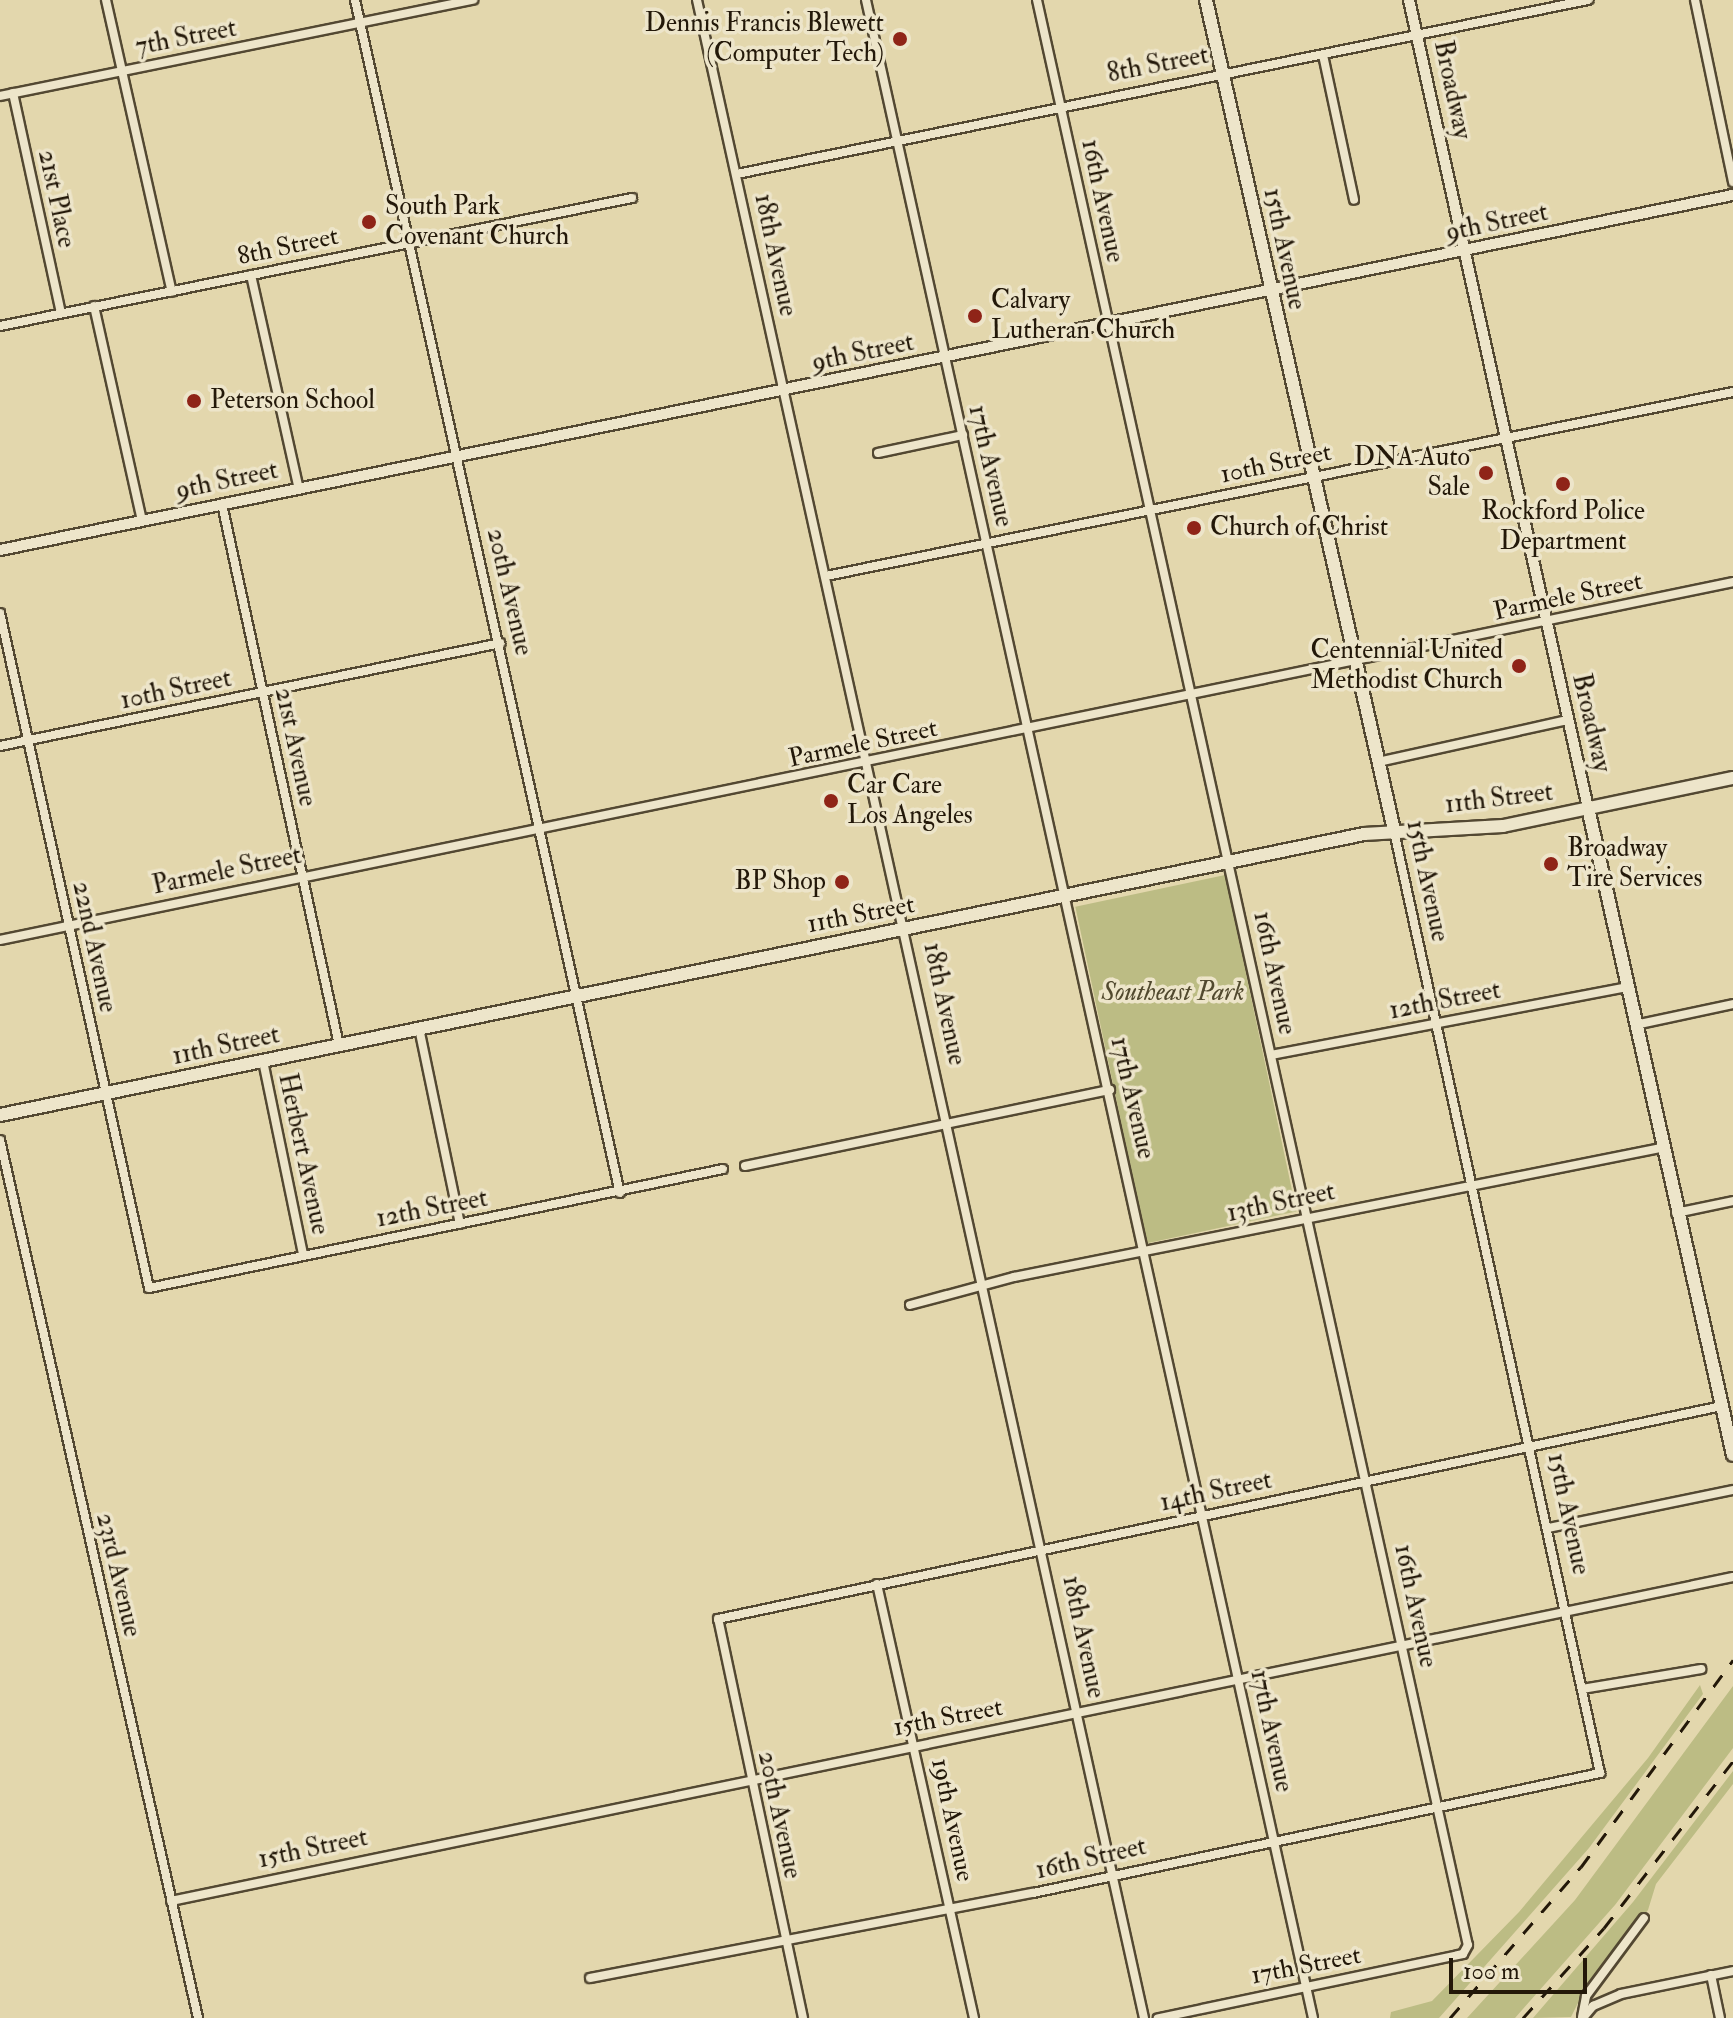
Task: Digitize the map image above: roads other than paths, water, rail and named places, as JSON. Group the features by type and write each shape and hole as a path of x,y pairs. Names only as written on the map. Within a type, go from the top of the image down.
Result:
{"main road":[{"name":"15th Avenue","path":"1206,0 1394,830"},
{"name":"11th Street","path":"0,1115 1229,862 1394,830 1485,828 1733,778"},
{"name":"Broadway","path":"1588,808 1661,1148 1733,1455"}],"street":[{"path":"106,0 172,292"},
{"name":"20th Avenue","path":"355,0 501,643 620,1193"},
{"name":"7th Street","path":"0,96 473,0"},
{"name":"18th Avenue","path":"697,0 866,765 907,928 1144,2018"},
{"name":"17th Avenue","path":"866,0 1146,1251 1313,2018"},
{"name":"16th Avenue","path":"1037,0 1403,1644 1468,1945 1463,1954"},
{"name":"Broadway","path":"1409,0 1588,808"},
{"name":"8th Street","path":"737,174 1060,105 1418,36 1550,4 1588,0"},
{"path":"1695,0 1733,182"},
{"path":"1323,55 1354,200"},
{"name":"21st Place","path":"13,93 61,313"},
{"name":"9th Street","path":"0,550 1464,253 1733,195"},
{"name":"8th Street","path":"0,326 632,198"},
{"path":"251,275 299,489"},
{"path":"94,306 142,521"},
{"name":"10th Street","path":"826,576 1733,392"},
{"path":"878,453 963,435"},
{"name":"21st Avenue","path":"222,504 339,1045"},
{"name":"Parmele Street","path":"0,940 301,875 866,765 1192,693 1733,582"},
{"name":"22nd Avenue","path":"0,613 149,1288"},
{"name":"10th Street","path":"0,746 501,643"},
{"path":"1378,762 1567,720"},
{"name":"15th Avenue","path":"1394,830 1567,1610 1600,1773"},
{"name":"12th Street","path":"1271,1055 1626,987"},
{"path":"1635,1025 1733,1004"},
{"path":"419,1028 460,1224"},
{"name":"Herbert Avenue","path":"263,1061 303,1255"},
{"path":"745,1166 1110,1090"},
{"name":"23rd Avenue","path":"0,1140 198,2018"},
{"name":"13th Street","path":"910,1305 985,1284 1661,1148"},
{"name":"12th Street","path":"149,1288 620,1193 723,1169"},
{"path":"1676,1213 1733,1201"},
{"name":"14th Street","path":"718,1619 1722,1406"},
{"path":"1548,1528 1733,1490"},
{"name":"15th Street","path":"171,1901 916,1744 1733,1577"},
{"name":"19th Avenue","path":"877,1584 916,1744 974,2018"},
{"name":"20th Avenue","path":"718,1619 803,2018"},
{"path":"1582,1689 1701,1669"},
{"name":"16th Street","path":"590,1978 1438,1809 1600,1773"},
{"path":"1582,2018 1586,1996 1644,1918"},
{"name":"17th Street","path":"1158,2018 1463,1954"},
{"path":"1582,2018 1593,2006 1621,1994 1733,1971"},
{"path":"1711,1975 1720,2018"}],"railway":[{"path":"1450,2018 1581,1867 1733,1660"},
{"path":"1523,2018 1604,1928 1733,1761"}],"place":[{"name":"Dennis Francis Blewett (Computer Tech)","path":"900,39"},
{"name":"South Park Covenant Church","path":"369,222"},
{"name":"Calvary Lutheran Church","path":"975,316"},
{"name":"Peterson School","path":"194,401"},
{"name":"DNA Auto Sale","path":"1486,473"},
{"name":"Rockford Police Department","path":"1563,484"},
{"name":"Church of Christ","path":"1194,528"},
{"name":"Centennial United Methodist Church","path":"1519,666"},
{"name":"Car Care Los Angeles","path":"831,801"},
{"name":"Broadway Tire Services","path":"1551,864"},
{"name":"BP Shop","path":"842,882"}],"park label":[{"name":"Southeast Park","path":"1173,993"}]}
